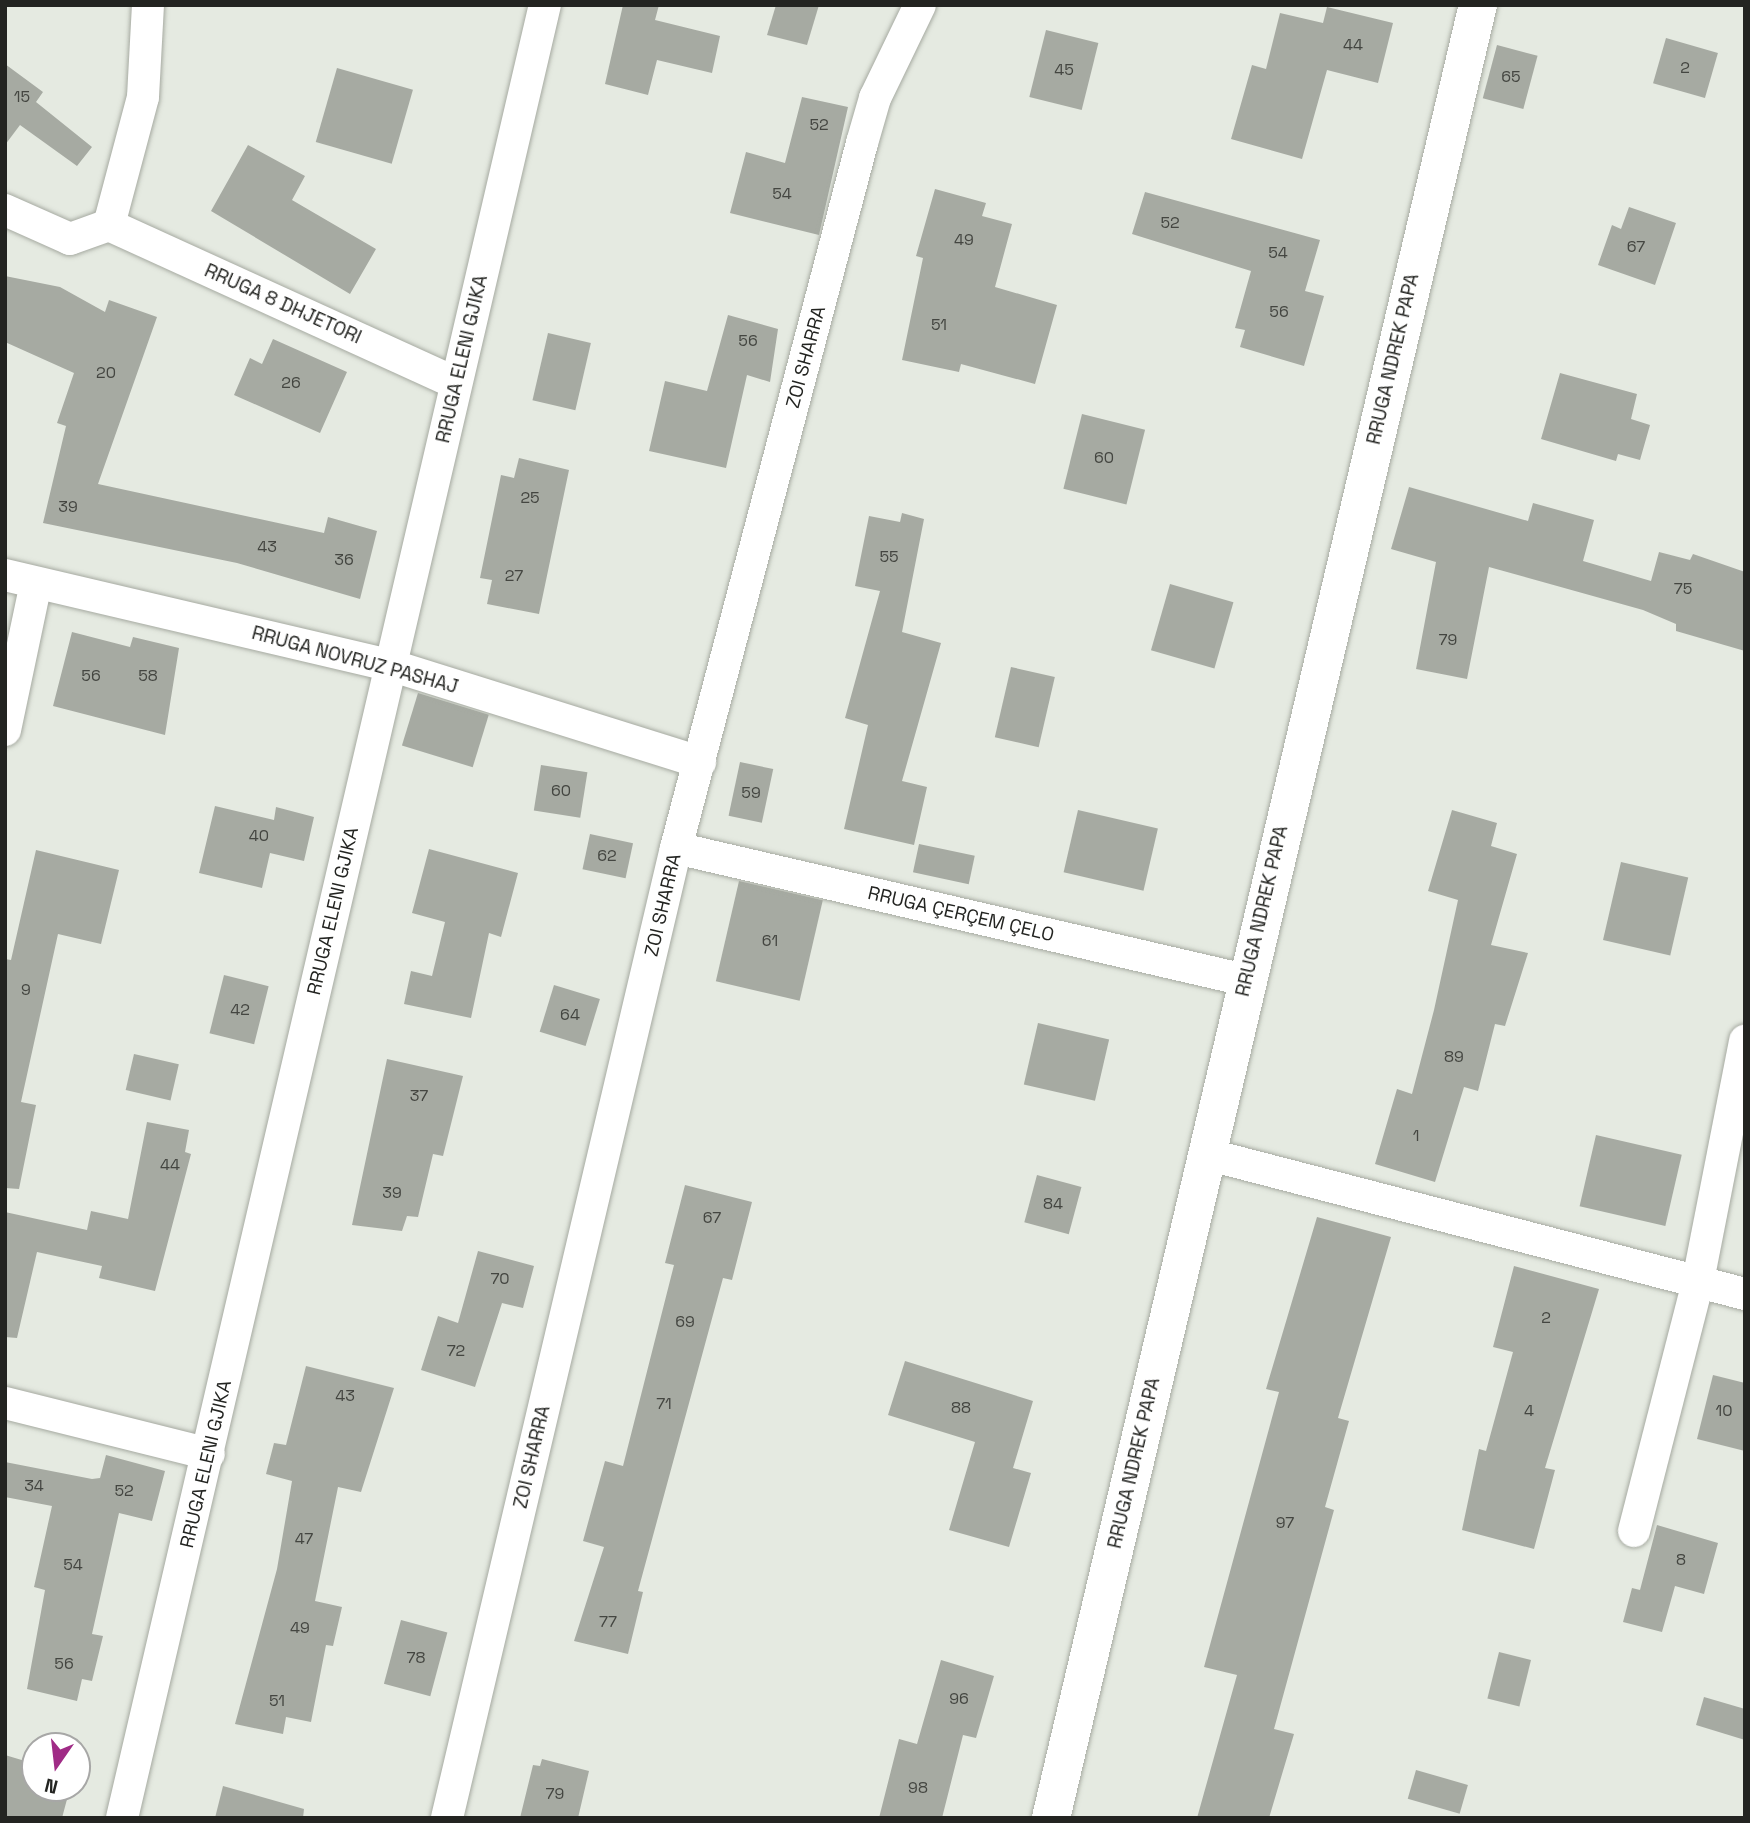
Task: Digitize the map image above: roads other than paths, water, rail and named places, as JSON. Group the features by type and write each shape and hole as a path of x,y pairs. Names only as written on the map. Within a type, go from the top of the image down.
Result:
{"street":[{"path":"5,210 70,239 109,225 143,96 148,5"},
{"name":"RRUGA ELENI GJIKA","path":"122,1818 545,5"},
{"name":"ZOI SHARRA","path":"447,1818 676,848 875,98 920,5"},
{"name":"RRUGA NDREK PAPA","path":"1051,1818 1245,980 1478,5"},
{"name":"RRUGA 8 DHJETORI","path":"109,225 456,383"},
{"name":"RRUGA NOVRUZ PASHAJ","path":"5,575 390,665 700,762"},
{"path":"5,730 36,583"},
{"name":"RRUGA ÇERÇEM ÇELO","path":"676,848 1245,980"},
{"path":"1634,1531 1698,1282 1745,1041"},
{"path":"1206,1154 1745,1294"},
{"path":"5,1403 209,1454"}]}
